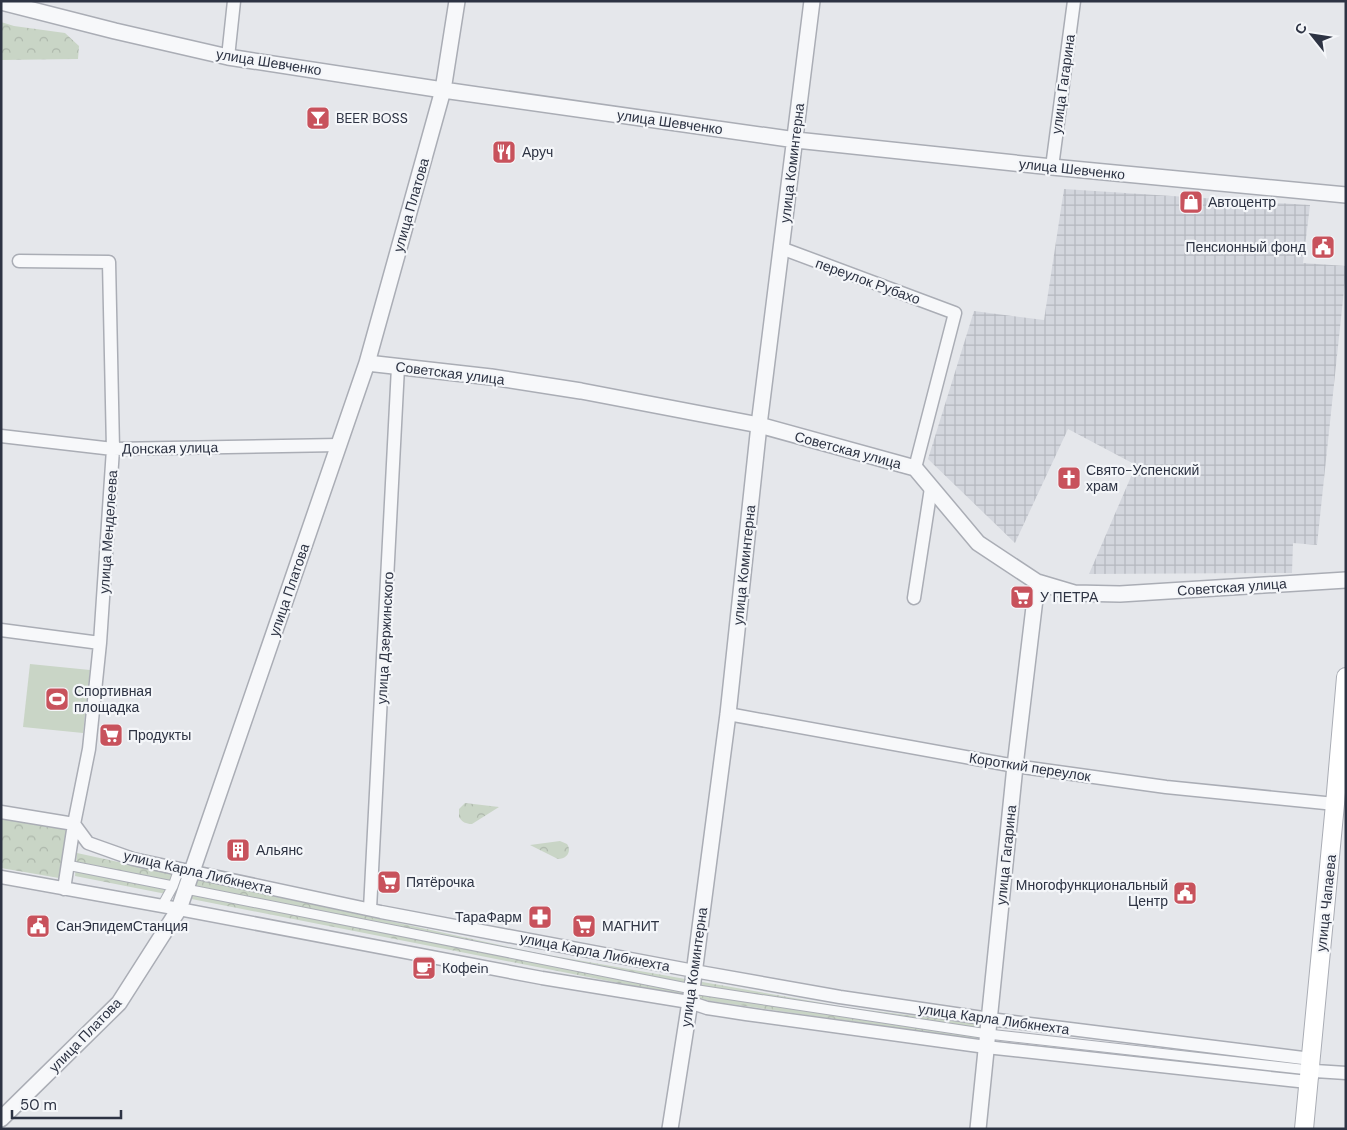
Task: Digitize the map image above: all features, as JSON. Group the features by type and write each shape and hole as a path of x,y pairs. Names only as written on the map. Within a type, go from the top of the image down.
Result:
{"main road":[{"name":"улица Чапаева","path":"1304,1129 1311,1070 1346,677"}],"street":[{"path":"228,57 234,1"},
{"name":"улица Платова","path":"1,1119 119,1003 179,908 179,888 367,363 443,90 457,1"},
{"name":"улица Коминтерна","path":"670,1129 694,971 728,714 760,425 812,1"},
{"name":"улица Гагарина","path":"1052,167 1074,1"},
{"name":"улица Шевченко","path":"1,2 115,32 228,57 443,90 796,140 1346,195"},
{"name":"переулок Рубахо","path":"781,248 955,313 915,468"},
{"name":"улица Менделеева","path":"19,261 109,262 113,449 100,643 89,749 74,824 64,889"},
{"name":"Советская улица","path":"367,363 491,377 760,425 915,468 978,543 1037,582 1074,594 1120,594 1346,580"},
{"name":"улица Дзержинского","path":"370,910 398,367"},
{"name":"Донская улица","path":"1,436 113,449 339,445"},
{"path":"914,598 931,488"},
{"name":"улица Гагарина","path":"978,1129 1015,766 1037,582"},
{"path":"1,630 100,643"},
{"name":"Короткий переулок","path":"728,714 1015,766 1166,787 1335,804"},
{"path":"1,812 74,824"},
{"name":"улица Карла Либкнехта","path":"74,824 88,843 133,859 370,910 811,992 988,1033 1346,1073"},
{"name":"улица Карла Либкнехта","path":"67,865 690,995 707,1008 746,1014 988,1033 1311,1070"},
{"name":"улица Карла Либкнехта","path":"1,877 179,908 542,978 690,995"},
{"name":"улица Платова","path":"162,906 179,888"}],"shaded area":[{"path":"1064,189 1310,205 1303,263 1346,266 1346,271 1317,545 1293,543 1292,573 1089,574 1136,465 1068,429 1015,543 928,459 974,311 1044,320"}],"green space":[{"path":"1,22 14,26 65,33 79,46 78,59 1,60"},
{"name":"Спортивная площадка","path":"30,664 90,670 83,733 23,727"},
{"path":"465,803 499,807 470,824 459,817 459,809"},
{"path":"1,817 69,828 59,878 1,868"},
{"path":"560,841 567,844 569,849 566,856 561,859 530,845"},
{"path":"77,853 537,953 851,1008 980,1024 979,1040 710,1001 75,876"}],"place":[{"name":"BEER BOSS","path":"318,118"},
{"name":"Аруч","path":"504,152"},
{"name":"Автоцентр","path":"1191,202"},
{"name":"Пенсионный фонд","path":"1323,247"},
{"name":"Свято-Успенский храм","path":"1069,478"},
{"name":"У ПЕТРА","path":"1022,597"},
{"name":"Спортивная площадка","path":"57,699"},
{"name":"Продукты","path":"111,735"},
{"name":"Альянс","path":"238,850"},
{"name":"Пятёрочка","path":"389,882"},
{"name":"Многофункциональный Центр","path":"1185,893"},
{"name":"ТараФарм","path":"540,917"},
{"name":"СанЭпидемСтанция","path":"38,926"},
{"name":"МАГНИТ","path":"584,926"},
{"name":"Кофеin","path":"424,968"}]}
